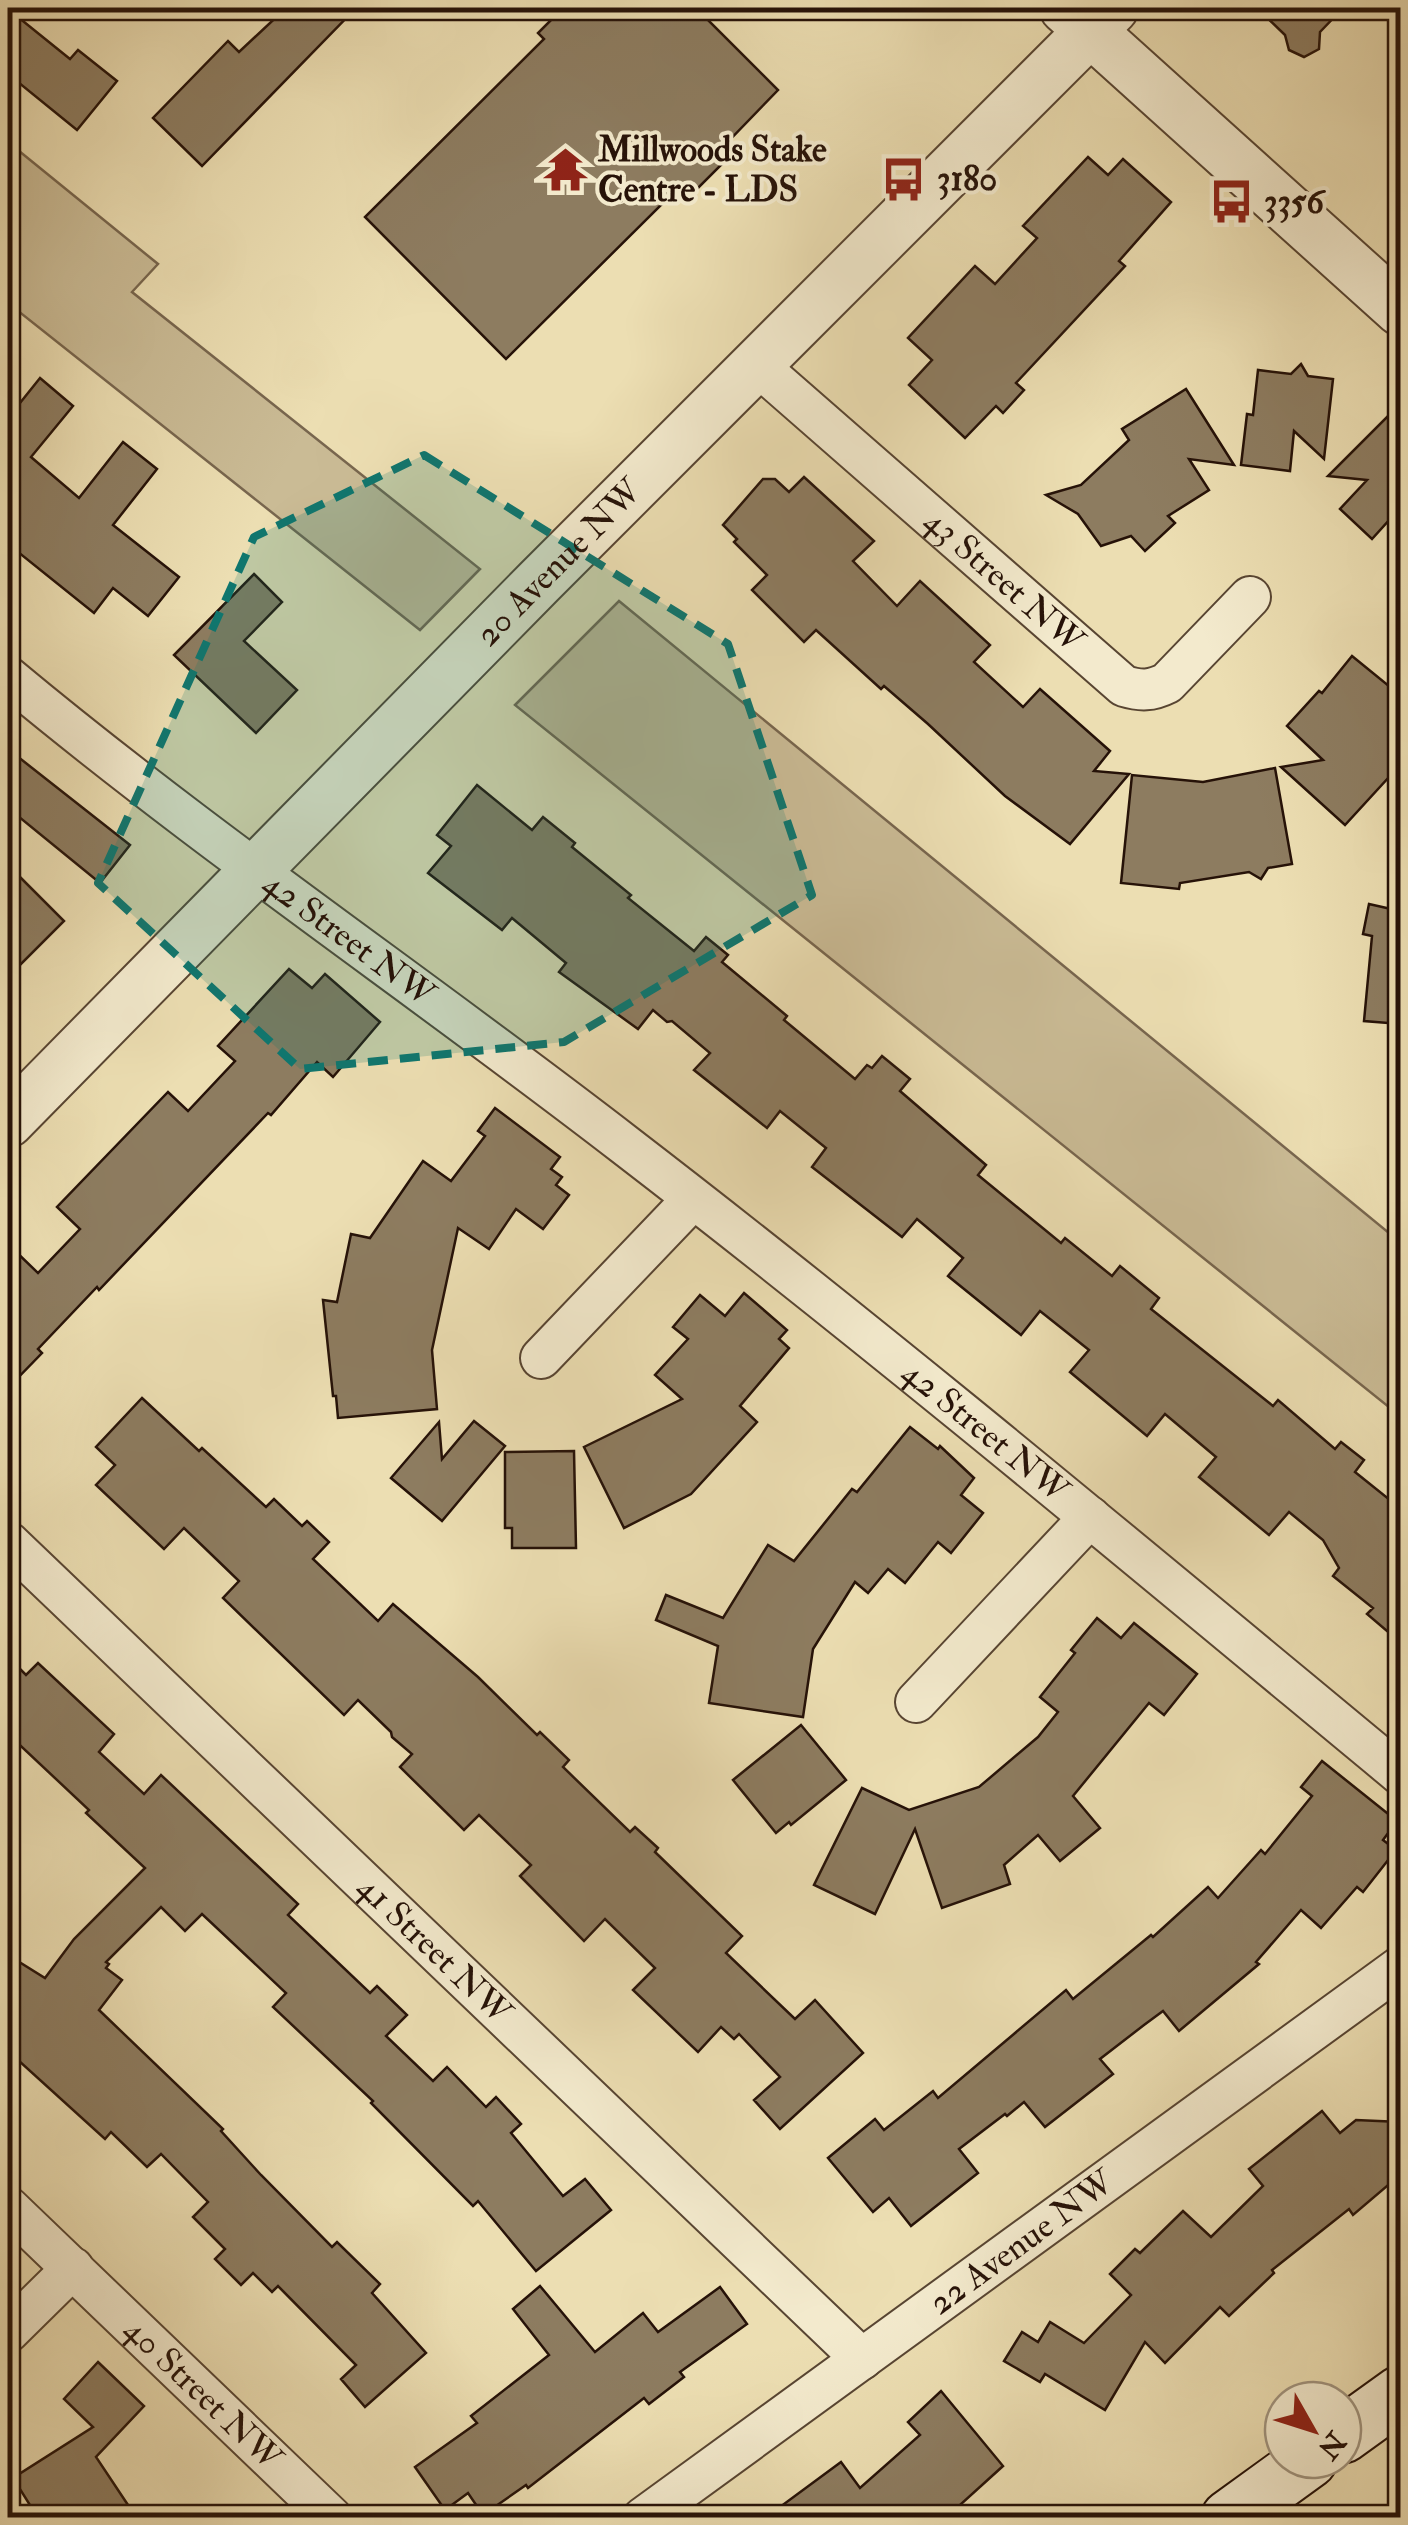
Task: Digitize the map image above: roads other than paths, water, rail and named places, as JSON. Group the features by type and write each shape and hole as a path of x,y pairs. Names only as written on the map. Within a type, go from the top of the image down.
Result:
{"main road":[{"path":"1363,2421 1400,2394"},
{"path":"1229,2518 1281,2480"}],"street":[{"path":"1090,15 1400,310"},
{"name":"20 Avenue NW","path":"8,1122 757,366 1090,15"},
{"name":"43 Street NW","path":"757,366 1124,686 1140,691 1154,690 1167,683 1250,597"},
{"name":"42 Street NW","path":"8,677 257,872 694,1199 1090,1517 1400,1774"},
{"path":"541,1358 694,1199"},
{"name":"42 Street NW","path":"916,1702 1090,1517"},
{"name":"41 Street NW","path":"8,1542 862,2358"},
{"name":"22 Avenue NW","path":"643,2518 1400,1967"},
{"name":"40 Street NW","path":"8,2207 332,2518"},
{"path":"8,2332 73,2268"}],"place":[{"name":"Millwoods Stake Centre - LDS","path":"565,170"},
{"name":"3180","path":"904,179"},
{"name":"3356","path":"1231,202"}]}
